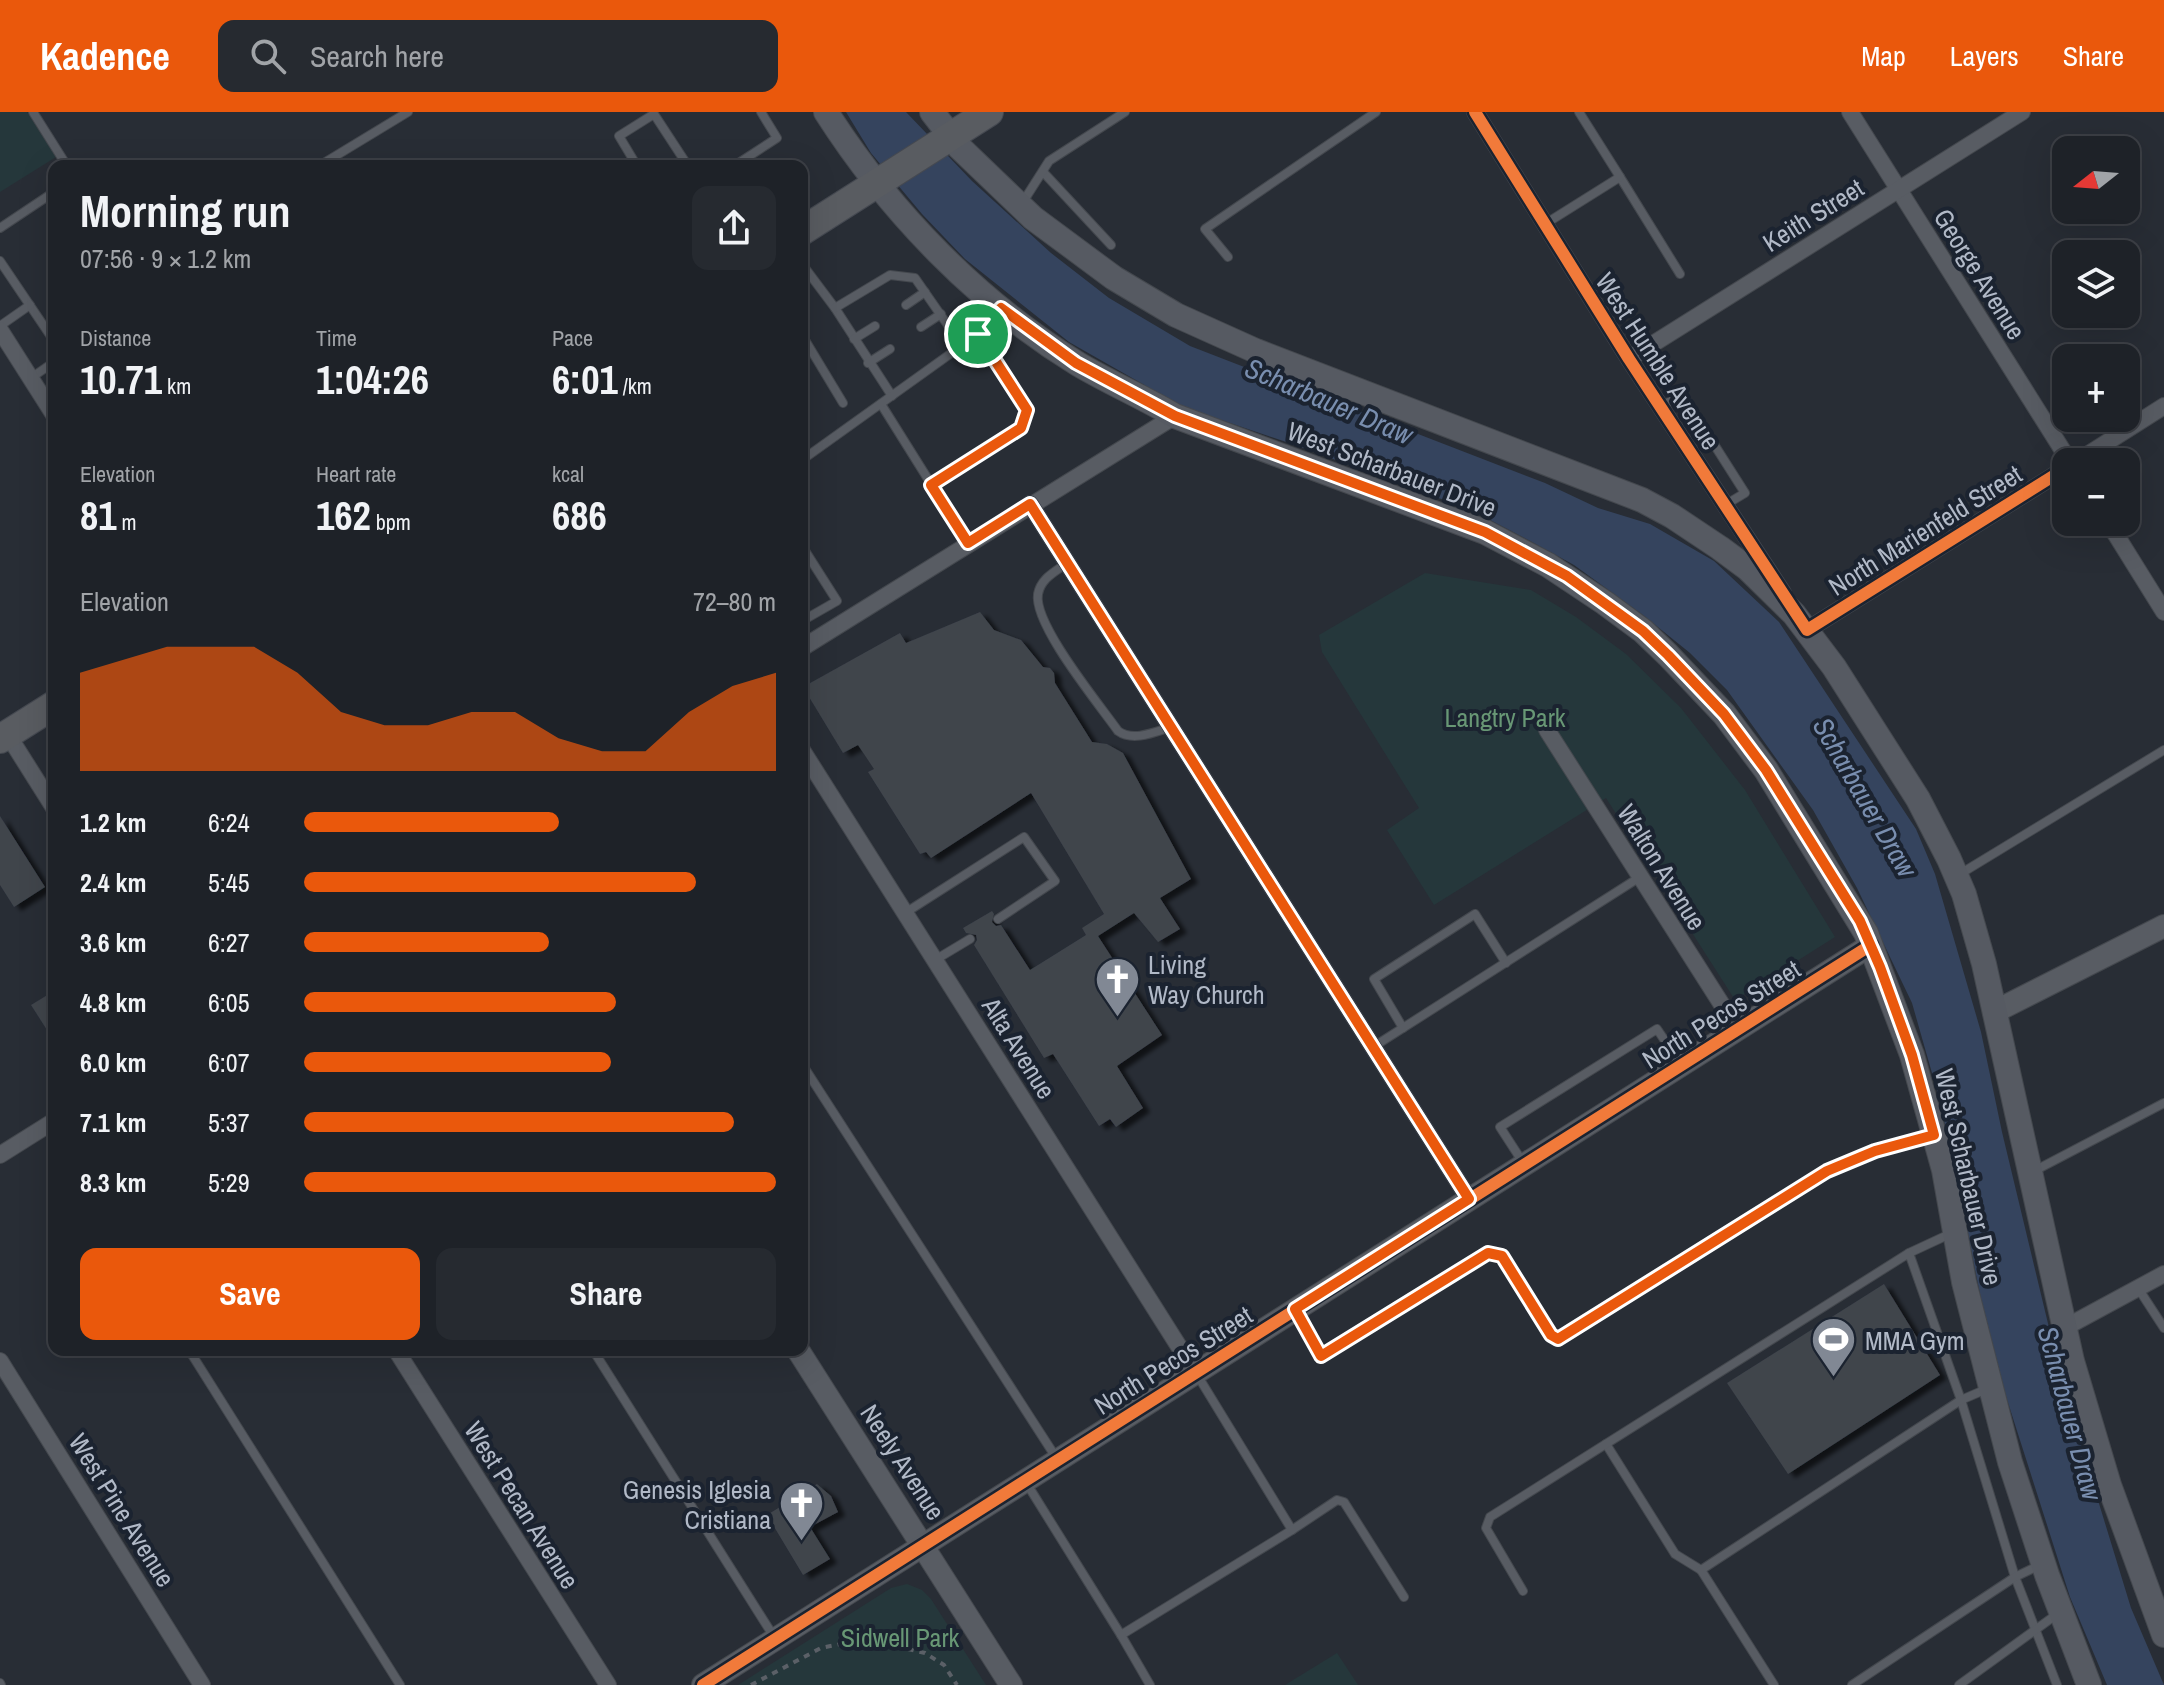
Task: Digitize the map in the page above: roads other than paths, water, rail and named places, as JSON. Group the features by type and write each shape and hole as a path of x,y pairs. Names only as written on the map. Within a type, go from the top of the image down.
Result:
{"highway":[{"path":"808,227 989,112"},
{"path":"4,737 48,709"}],"main road":[{"name":"West Scharbauer Drive","path":"826,112 877,183 930,245 1001,308 1076,363 1175,416 1485,532 1548,565 1643,631 1731,722 1773,779 1860,921 1912,1055 1934,1135 1990,1388 2043,1564 2089,1685"},
{"path":"932,112 981,169 1021,206 1078,253 1176,315 1216,334 1618,490 1672,516 1747,568 1807,630 1918,799 1964,894 1994,1012 2072,1361 2095,1443 2158,1603 2164,1635"}],"street":[{"name":"West Humble Avenue","path":"1475,112 1629,359 1807,630"},
{"name":"George Avenue","path":"1850,112 2064,448"},
{"name":"Keith Street","path":"1629,359 2022,112"},
{"path":"0,328 48,406"},
{"path":"2096,448 2164,406"},
{"path":"808,644 1175,416"},
{"name":"North Marienfeld Street","path":"1807,630 2052,477"},
{"path":"1030,504 1469,1199"},
{"path":"2117,536 2164,612"},
{"name":"Walton Avenue","path":"1547,730 1738,1030"},
{"path":"4,737 48,799"},
{"name":"Alta Avenue","path":"808,759 1195,1372"},
{"path":"1994,1012 2164,926"},
{"name":"North Pecos Street","path":"703,1685 1871,945"},
{"path":"0,1155 48,1129"},
{"path":"2066,1327 2164,1274"},
{"name":"West Pecan Avenue","path":"400,1356 608,1685"},
{"name":"Neely Avenue","path":"802,1356 1011,1685"},
{"name":"West Pine Avenue","path":"0,1361 202,1685"}],"lane":[{"path":"33,112 63,160"},
{"path":"329,160 408,112"},
{"path":"743,160 777,138 761,112"},
{"path":"1021,206 1049,161 1125,112"},
{"path":"1228,257 1205,229 1376,112"},
{"path":"1579,112 1680,274"},
{"path":"633,160 619,136 653,113 684,160"},
{"path":"1044,173 1111,245"},
{"path":"1545,224 1620,177"},
{"path":"0,228 48,196"},
{"path":"0,261 48,332"},
{"path":"808,272 892,396"},
{"path":"835,308 890,275 915,278 963,347"},
{"path":"906,305 925,292"},
{"path":"0,328 30,305"},
{"path":"808,456 963,347 1001,308"},
{"path":"921,327 941,314"},
{"path":"854,339 875,326"},
{"path":"931,485 1021,428 1027,410 978,334"},
{"path":"808,345 843,403"},
{"path":"868,363 890,349"},
{"path":"30,378 48,366"},
{"path":"1661,407 1682,394 1745,493 1725,505"},
{"path":"881,404 968,543"},
{"path":"1698,465 1718,452"},
{"path":"808,555 837,601 808,618"},
{"path":"1068,563 1043,580 1038,592 1038,605 1046,628 1118,731 1125,736 1171,727"},
{"path":"1955,877 2164,750"},
{"path":"905,913 1024,837 1055,881 998,919"},
{"path":"1373,1047 1640,877"},
{"path":"1403,1028 1374,979 1475,914 1506,963"},
{"path":"935,960 970,939"},
{"path":"1525,1165 1500,1127 1657,1029 1681,1065"},
{"path":"808,1073 1057,1459"},
{"path":"2031,1172 2164,1103"},
{"path":"1295,1309 1321,1356 1488,1253 1502,1256 1551,1335 1558,1339 1827,1171 1875,1151 1934,1135"},
{"path":"1523,1591 1486,1528 1490,1517 1909,1253 1955,1232"},
{"path":"1909,1253 1961,1400 2015,1577 2057,1685"},
{"path":"2138,1288 2164,1328"},
{"path":"193,1356 400,1685"},
{"path":"597,1356 775,1638"},
{"path":"1195,1372 1292,1530"},
{"path":"1701,1570 1961,1400 1990,1388"},
{"path":"1606,1444 1675,1554 1701,1570 1774,1685"},
{"path":"1025,1480 1150,1685"},
{"path":"1121,1635 1337,1500 1344,1502 1404,1597"},
{"path":"1852,1685 2015,1577 2043,1564"},
{"path":"1959,1685 2060,1612"}],"water":[{"name":"Scharbauer Draw","path":"846,112 906,112 972,181 1051,253 1109,298 1190,346 1545,483 1598,508 1650,524 1714,561 1779,622 1916,829 1935,874 1981,1032 2063,1386 2131,1608 2164,1685 2107,1685 2070,1597 2004,1390 1985,1318 1940,1101 1912,1003 1857,888 1813,810 1727,690 1690,653 1643,615 1574,565 1532,542 1471,510 1183,407 1069,342 965,259 871,153"}],"place":[{"name":"Living Way Church","path":"1117,1018"},
{"name":"MMA Gym","path":"1834,1379"},
{"name":"Genesis Iglesia Cristiana","path":"802,1543"}],"park label":[{"name":"Langtry Park","path":"1505,717"},
{"name":"Sidwell Park","path":"900,1637"}]}
